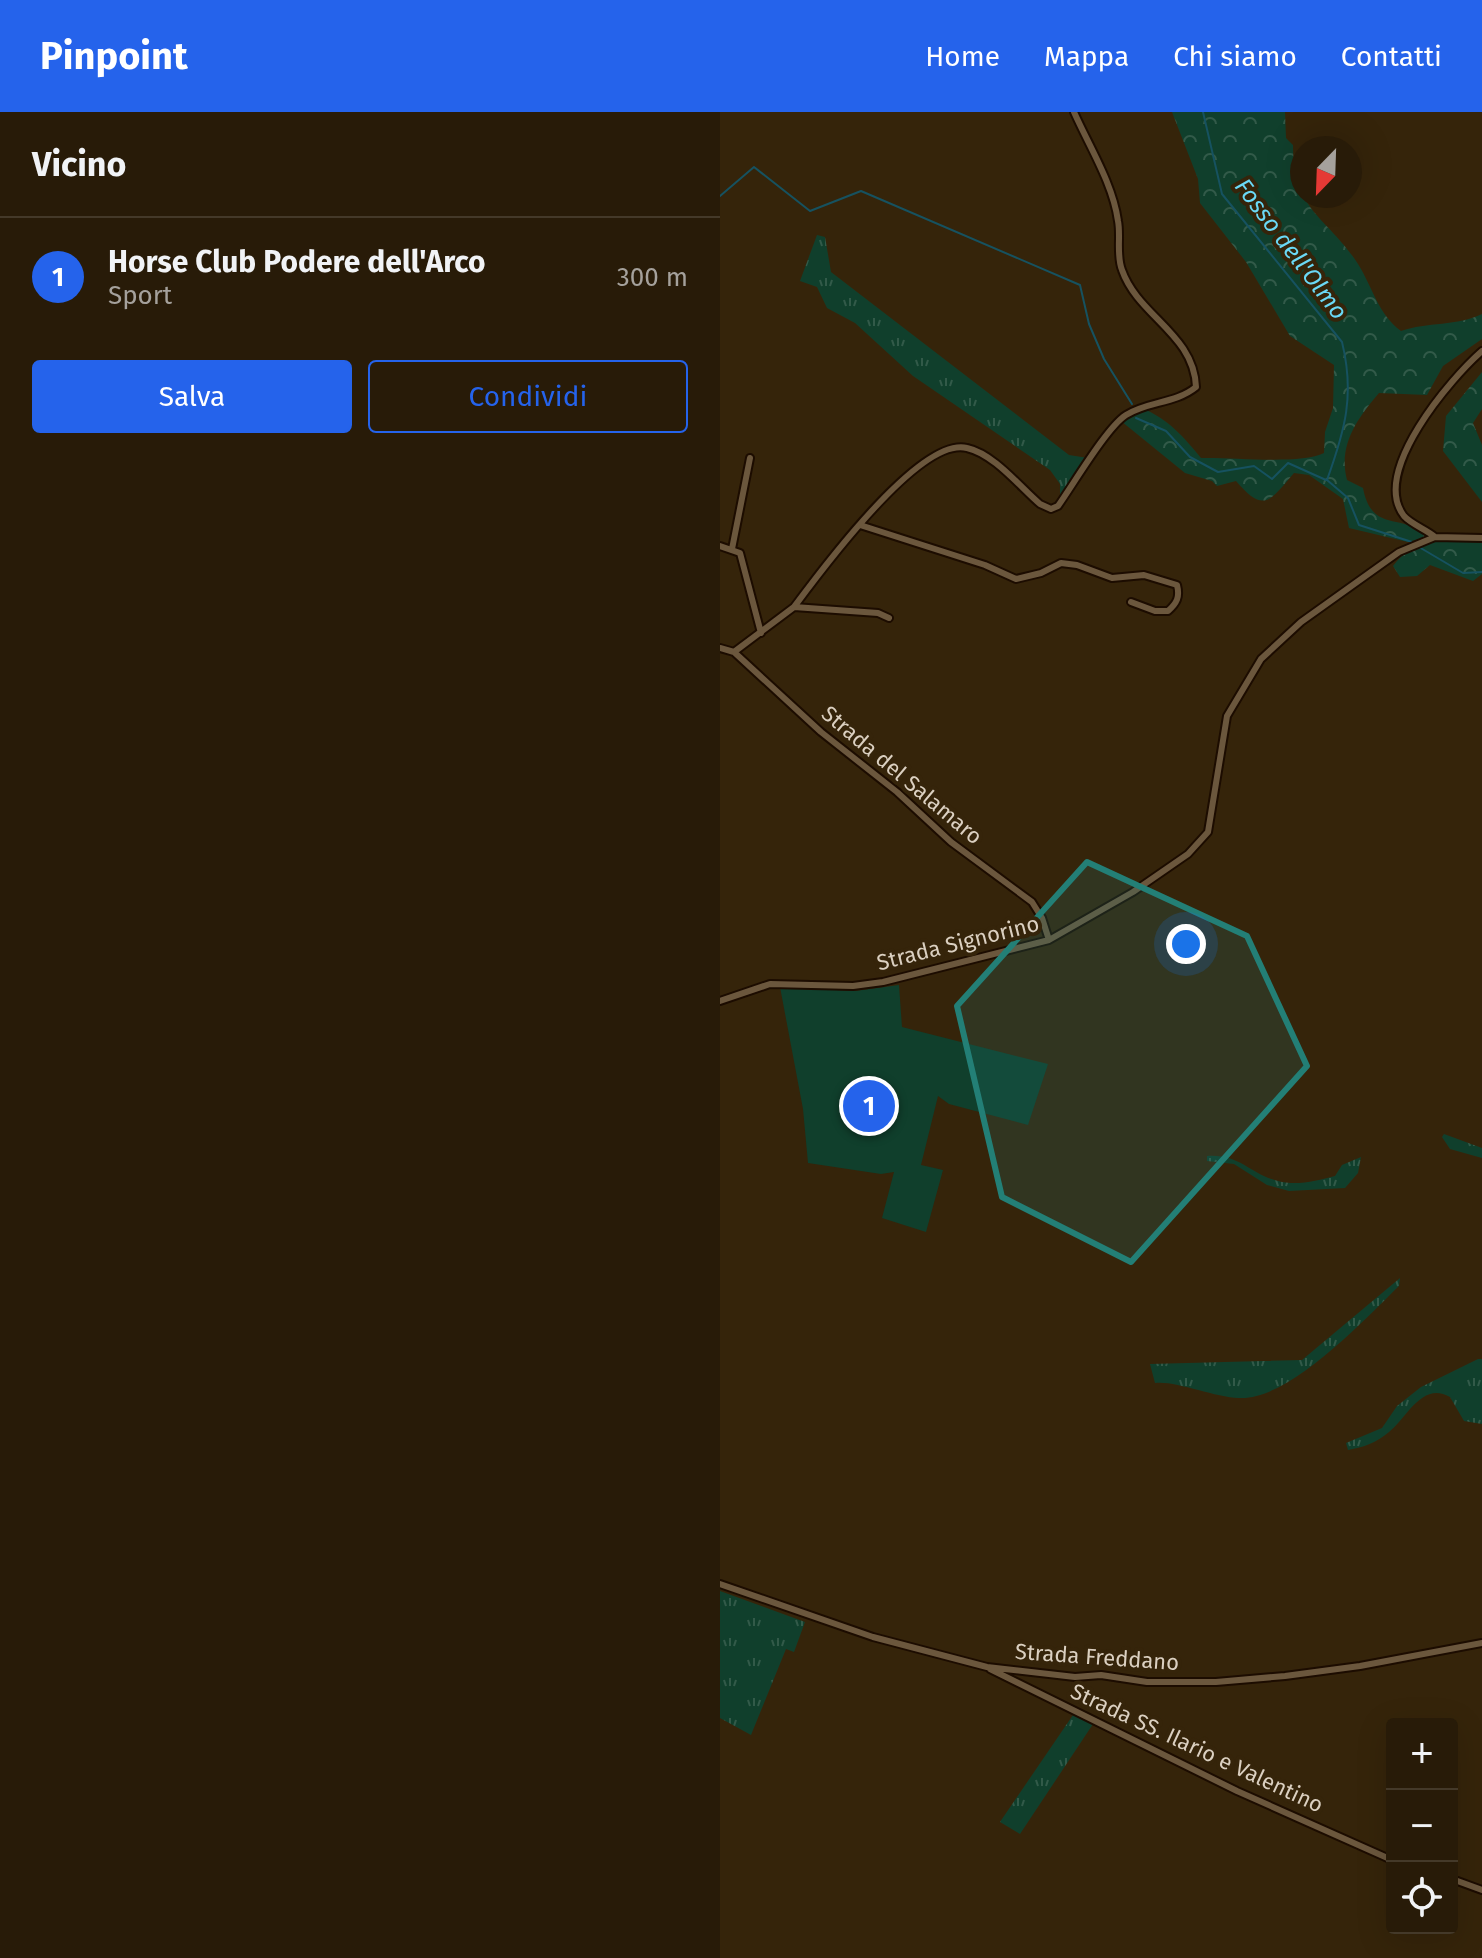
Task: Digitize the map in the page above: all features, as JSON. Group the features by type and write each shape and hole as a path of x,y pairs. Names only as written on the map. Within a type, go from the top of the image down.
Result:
{"street":[{"path":"734,652 794,607 885,495 915,469 948,449 966,447 987,458 1040,504 1051,509 1058,506 1123,416 1141,407 1184,397 1196,387 1195,372 1185,350 1135,292 1122,270 1118,220 1074,112"},
{"path":"1435,537 1405,517 1397,496 1399,471 1429,409 1457,373 1482,351"},
{"path":"732,549 750,458"},
{"path":"860,525 985,565 1016,579 1041,573 1061,563 1077,565 1112,578 1144,575 1177,585 1179,594 1176,604 1168,611 1155,611 1131,602"},
{"name":"Strada Signorino","path":"720,1001 770,984 853,986 883,982 1049,940 1155,877 1188,854 1208,832 1227,716 1233,701 1261,659 1343,591 1399,552 1435,537 1482,538"},
{"path":"720,546 740,553 761,633"},
{"path":"794,607 878,613 889,618"},
{"name":"Strada del Salamaro","path":"720,648 734,652 821,732 897,792 951,842 1032,902 1042,918 1049,940"},
{"name":"Strada Freddano","path":"720,1584 873,1637 987,1667 1075,1677 1101,1675 1147,1682 1216,1682 1360,1666 1482,1643"},
{"name":"Strada SS. Ilario e Valentino","path":"987,1667 1237,1791 1386,1857"},
{"path":"1458,1881 1482,1890"}],"highlighted area":[{"path":"1087,862 1247,936 1307,1066 1131,1262 1002,1197 957,1006"}],"green space":[{"path":"1172,112 1285,112 1286,138 1290,142 1290,208 1311,208 1358,264 1381,309 1393,324 1401,331 1482,314 1482,339 1443,366 1427,395 1379,393 1363,413 1347,444 1347,480 1363,488 1373,512 1417,529 1426,537 1408,542 1349,528 1343,499 1309,475 1294,473 1279,491 1266,500 1254,498 1236,481 1217,486 1212,481 1185,473 1121,421 1142,408 1175,429 1201,458 1299,459 1324,453 1325,432 1333,408 1334,365 1290,336 1246,262 1200,203 1198,179"},
{"path":"817,235 825,237 831,272 1069,455 1088,458 1060,498 1060,484 1050,470 913,376 855,323 827,308 817,287 800,281"},
{"path":"1482,372 1482,409 1473,423 1482,445 1482,502 1443,451 1446,416"},
{"path":"1482,540 1482,574 1473,581 1430,565 1417,576 1400,577 1393,566 1411,550 1422,545"},
{"path":"899,985 902,1027 1048,1064 1028,1125 949,1104 938,1096 921,1165 943,1170 926,1232 882,1218 894,1172 881,1174 808,1163 803,1109 780,987 855,991"},
{"path":"1444,1134 1482,1148 1482,1158 1450,1149 1442,1137"},
{"path":"1207,1156 1228,1158 1268,1178 1292,1183 1335,1176 1342,1165 1361,1157 1358,1173 1345,1188 1289,1191 1267,1185 1234,1164 1207,1161"},
{"path":"1400,1278 1399,1286 1325,1356 1303,1373 1259,1395 1239,1398 1155,1383 1150,1364 1302,1360"},
{"path":"1482,1359 1482,1424 1464,1421 1450,1397 1431,1394 1416,1403 1384,1436 1348,1450 1346,1443 1382,1428 1397,1406 1421,1387"},
{"path":"720,1591 805,1622 794,1652 786,1649 751,1735 720,1718"},
{"path":"1073,1715 1093,1724 1020,1834 1000,1822"}],"waterway":[{"name":"Fosso dell'Olmo","path":"1203,112 1222,194 1342,342 1348,396 1339,445 1327,480 1348,498 1359,525 1412,542"},
{"path":"720,196 754,167 810,211 861,191 1080,285 1089,324 1104,359 1132,404"},
{"path":"1136,418 1166,431 1190,457 1218,472 1254,466 1272,479 1288,463 1326,480"},
{"name":"Fosso dell'Olmo","path":"1419,547 1463,573 1482,572"}],"place":[{"name":"Horse Club Podere dell'Arco","path":"869,1106"}]}
